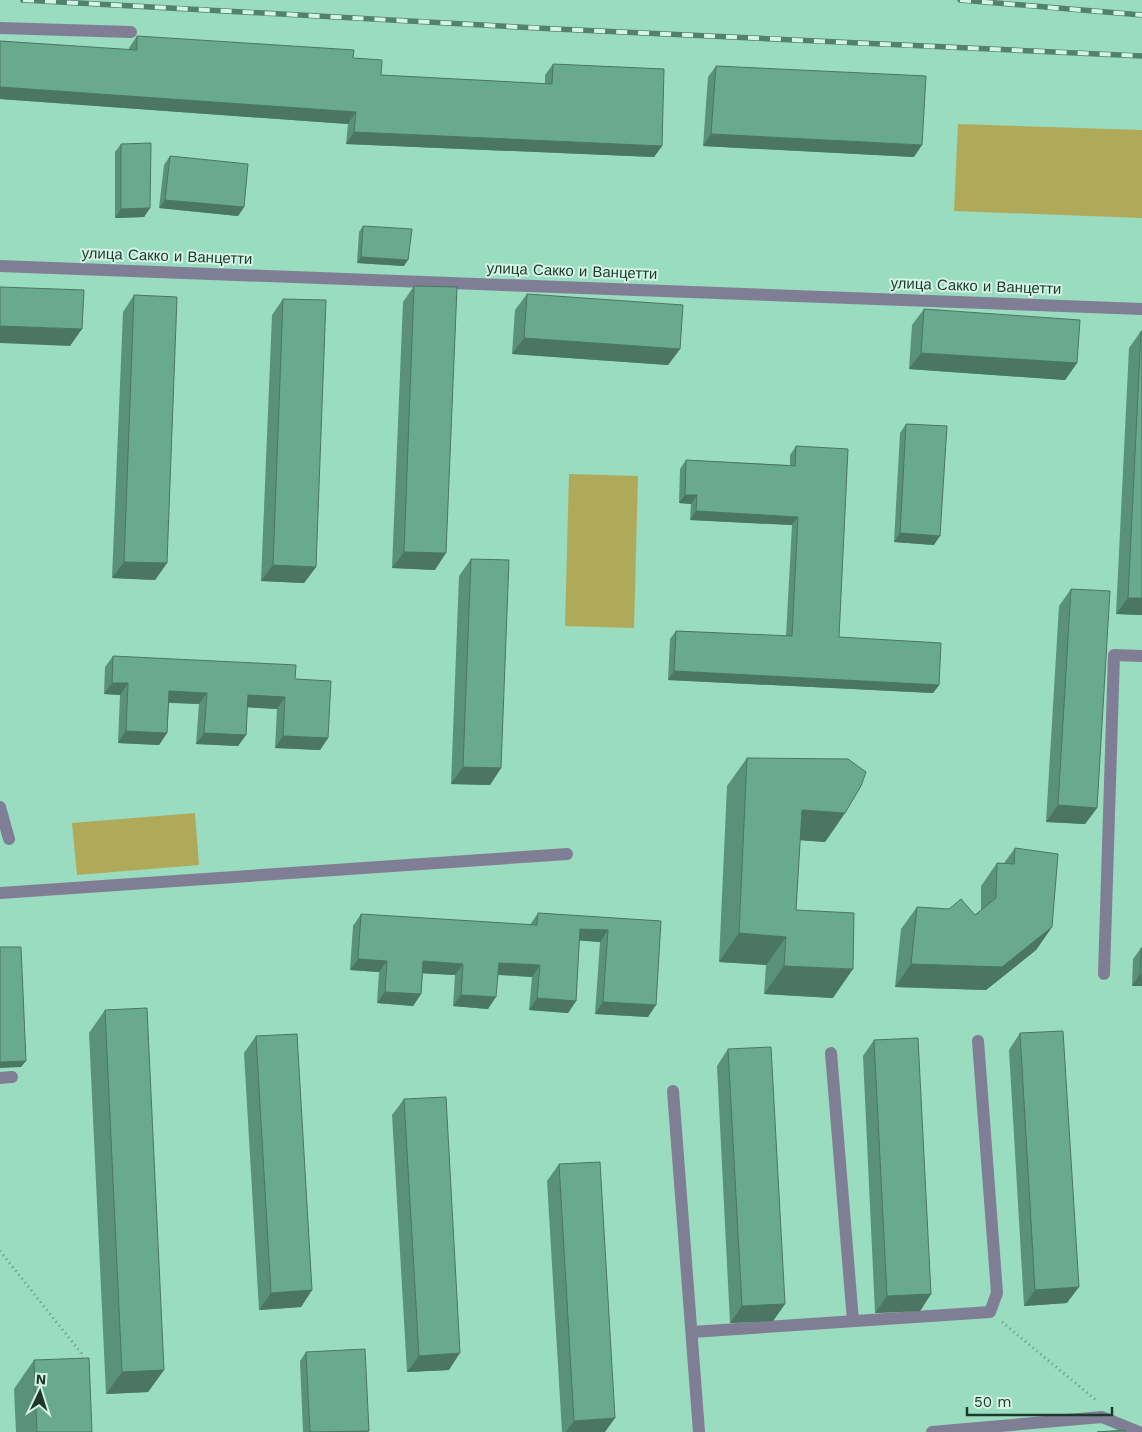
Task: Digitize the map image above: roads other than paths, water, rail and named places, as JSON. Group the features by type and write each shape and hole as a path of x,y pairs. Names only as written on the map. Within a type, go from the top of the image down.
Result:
{"street":[{"path":"0,28 131,32"},
{"name":"улица Сакко и Ванцетти","path":"0,266 1142,309"},
{"path":"1104,974 1114,656 1142,656"},
{"path":"0,807 9,839"},
{"path":"0,893 567,854"},
{"path":"692,1332 990,1312 997,1293 978,1041"},
{"path":"831,1053 853,1321"},
{"path":"673,1091 699,1432"},
{"path":"932,1432 1102,1417 1139,1432"}],"railway":[{"path":"23,0 556,29 1142,56"},
{"path":"960,0 1142,15"}]}
